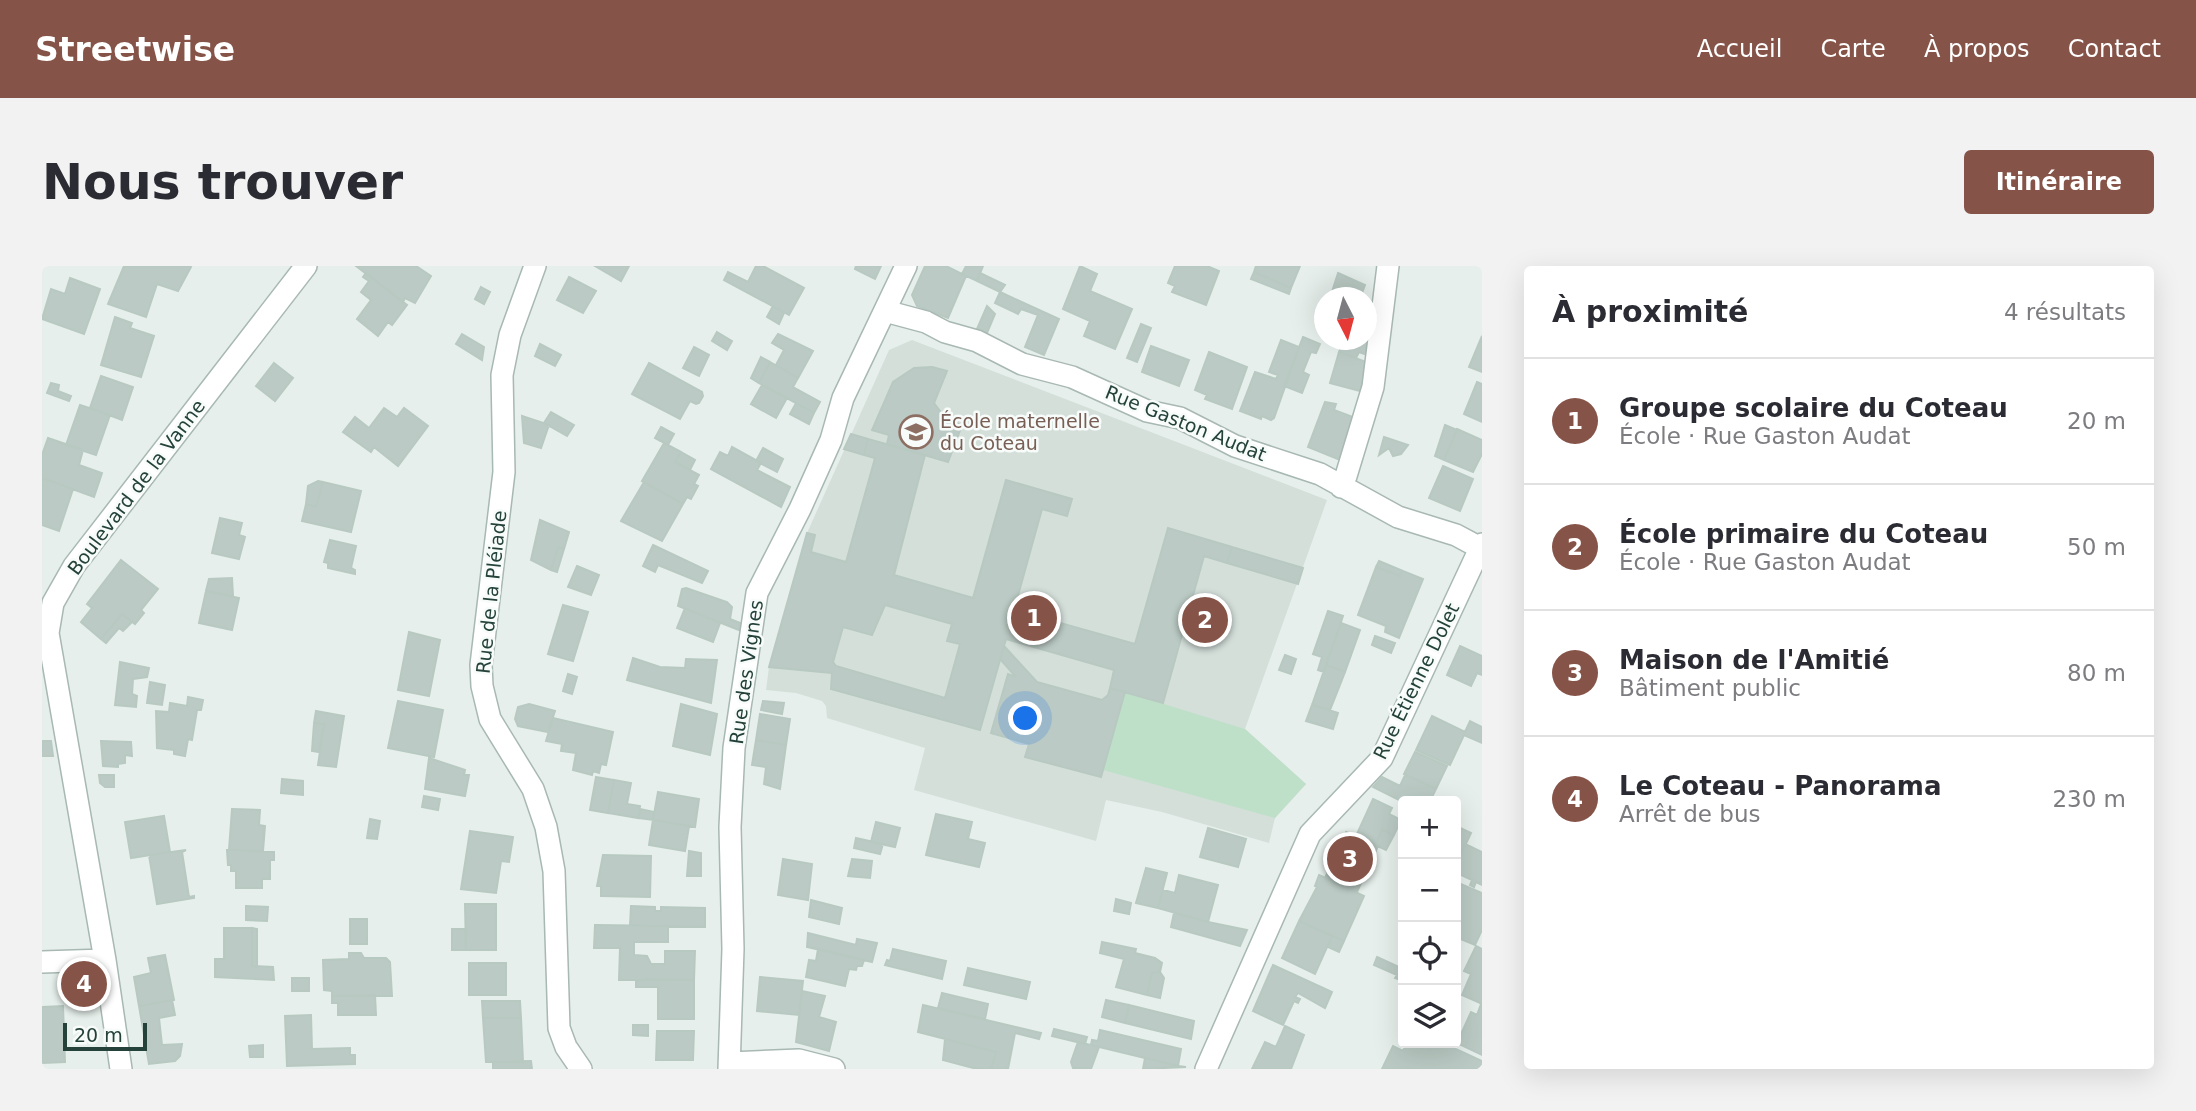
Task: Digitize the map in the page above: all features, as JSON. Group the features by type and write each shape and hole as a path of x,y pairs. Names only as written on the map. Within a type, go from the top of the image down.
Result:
{"street":[{"path":"279,266 303,270"},
{"name":"Rue de la Pléiade","path":"536,266 510,335 502,375 504,472 481,665 482,686 490,719 533,789 546,827 554,871 559,1028 566,1047 581,1069"},
{"name":"Rue des Vignes","path":"729,1066 733,949 730,827 734,748 757,593 800,509 831,440 843,398 906,266"},
{"path":"1341,487 1373,387 1388,266"},
{"name":"Boulevard de la Vanne","path":"121,1069 97,960 85,856 48,633 53,603 74,566 303,270"},
{"name":"Rue Gaston Audat","path":"886,311 977,341 1022,364 1072,377 1147,411 1180,418 1216,438 1320,474 1398,517 1456,535 1481,547"},
{"name":"Rue Étienne Dolet","path":"1206,1069 1310,834 1382,758 1481,547"},
{"path":"42,962 97,960"},
{"path":"729,1066 799,1060 834,1069"}],"shaded area":[{"path":"912,340 1327,500 1245,729 1306,784 1275,818 1269,843 1162,812 1106,800 1096,841 914,790 925,748 827,718 826,706 822,701 796,693 766,690 769,667 807,533 889,350"}],"green space":[{"path":"1125,692 1245,729 1306,784 1275,818 1103,770"}],"building":[{"path":"124,266 191,267 178,291 157,284 146,317 108,304"},
{"path":"356,266 416,266 431,276 415,303 405,298 403,302"},
{"path":"595,266 629,266 621,281"},
{"path":"756,266 763,266 804,288 789,315 724,280 728,272 748,282"},
{"path":"856,266 881,266 875,279 855,269"},
{"path":"925,266 946,266 966,276 948,318 917,306 912,295"},
{"path":"966,266 983,266 977,281 962,274"},
{"path":"1080,266 1097,274 1090,291 1132,309 1115,349 1084,336 1090,321 1063,309"},
{"path":"1175,266 1207,266 1219,271 1206,305 1172,292 1175,286 1168,283"},
{"path":"1256,266 1300,266 1291,288 1254,272"},
{"path":"1254,272 1291,288 1289,294 1251,279"},
{"path":"366,273 407,305 392,325 388,322 378,336 357,319 371,300 361,292 369,281 363,277"},
{"path":"980,273 1005,285 1000,292 977,281"},
{"path":"1338,273 1365,285 1364,287 1334,287"},
{"path":"569,277 596,291 583,313 557,300"},
{"path":"70,278 100,289 84,334 42,319 51,289 65,294"},
{"path":"481,287 490,292 484,304 475,299"},
{"path":"1000,292 1059,319 1044,355 1025,347 1038,315 1021,309 1018,314 995,303"},
{"path":"773,306 784,313 779,324 767,317"},
{"path":"987,306 995,314 987,333 977,329"},
{"path":"115,317 132,323 130,328 154,336 141,377 101,365"},
{"path":"1141,324 1151,328 1137,362 1127,358"},
{"path":"717,332 732,341 727,350 712,341"},
{"path":"462,334 484,347 482,360 456,344"},
{"path":"778,334 813,351 798,378 776,365 784,350 772,343"},
{"path":"1482,336 1482,372 1469,367"},
{"path":"1303,337 1314,342 1314,350 1317,350 1316,353 1311,352 1303,372 1309,375 1302,393 1284,386"},
{"path":"1281,340 1299,347 1274,418 1271,420 1262,416 1261,419 1240,411 1255,372 1276,379 1278,375 1269,372"},
{"path":"540,344 561,355 555,366 535,356"},
{"path":"1151,346 1189,360 1179,386 1142,372"},
{"path":"694,347 709,355 699,376 683,368"},
{"path":"1371,350 1370,356 1359,352 1356,358 1339,352"},
{"path":"1209,352 1247,367 1232,409 1205,399 1207,395 1195,390"},
{"path":"1339,352 1369,363 1360,391 1330,383"},
{"path":"761,357 770,362 759,383 751,378"},
{"path":"770,362 798,378 793,387 820,402 814,413 759,383"},
{"path":"274,363 293,378 275,401 256,386"},
{"path":"649,363 702,392 699,403 690,401 680,419 632,394"},
{"path":"932,367 947,371 934,403 940,411 940,417 962,425 948,462 887,444 889,435 872,430 893,382 914,368"},
{"path":"101,376 133,387 122,420 90,408"},
{"path":"1477,382 1482,384 1482,422 1464,414"},
{"path":"51,383 59,385 58,391 71,396 69,401 47,393"},
{"path":"762,385 787,398 776,418 751,404"},
{"path":"1325,402 1336,404 1334,410 1353,417 1340,460 1308,447"},
{"path":"796,403 814,413 809,424 790,414"},
{"path":"80,405 110,415 96,455 66,445"},
{"path":"384,408 397,417 404,408 428,426 398,466 374,447 371,452 343,432 355,417 369,428"},
{"path":"551,412 574,425 567,436 544,423"},
{"path":"522,416 549,425 541,448 524,443"},
{"path":"1445,425 1457,430 1444,460 1435,456"},
{"path":"661,427 674,434 668,445 655,438"},
{"path":"1457,429 1482,440 1482,454 1473,472 1444,460"},
{"path":"851,434 868,439 864,455 844,449"},
{"path":"1384,437 1408,445 1401,454 1393,456 1389,448 1379,455"},
{"path":"48,438 83,450 79,465 102,473 94,497 42,478 42,455"},
{"path":"868,439 925,455 894,575 973,598 1006,480 1072,499 1067,516 1042,509 1014,610 1135,644 1168,528 1232,547 1227,563 1204,556 1163,703 1110,688 1114,670 1006,639 980,730 831,689 832,673 769,667 807,533 815,535 811,552 846,562 875,458 864,455","holes":["885,605 952,624 947,641 960,644 945,698 836,666 833,662 843,627 872,635"]},
{"path":"664,443 681,452 675,462 699,475 694,484 698,486 691,499 687,497 683,504 642,481"},
{"path":"732,447 761,463 757,470 790,487 781,507 711,469 720,452 728,456"},
{"path":"763,448 783,459 777,472 756,461"},
{"path":"681,452 695,460 690,470 675,462"},
{"path":"1443,466 1473,479 1460,511 1429,498"},
{"path":"42,478 73,489 59,531 42,525"},
{"path":"318,481 323,482 316,507 306,504 308,486"},
{"path":"323,482 361,491 351,532 302,521 306,504 316,507"},
{"path":"644,482 683,504 662,541 621,521"},
{"path":"220,518 242,523 239,535 245,537 239,559 212,553"},
{"path":"540,520 569,532 564,549 558,547 551,570 531,560"},
{"path":"330,540 356,546 351,568 355,570 355,574 328,568 328,563 324,562"},
{"path":"653,545 708,571 702,583 658,565 655,572 643,566"},
{"path":"558,547 564,549 557,572 551,570"},
{"path":"1232,547 1303,568 1298,584 1227,563"},
{"path":"121,560 158,589 141,610 144,613 135,624 122,614 101,639 81,622 92,608 87,604"},
{"path":"1379,561 1403,571 1400,576 1376,567"},
{"path":"577,566 599,575 591,595 568,587"},
{"path":"1376,567 1400,576 1403,571 1423,579 1399,638 1385,632 1386,626 1358,615"},
{"path":"232,578 233,596 206,591 209,579"},
{"path":"682,589 727,602 732,607 730,619 740,623 739,630 678,606"},
{"path":"206,591 239,598 232,630 199,623"},
{"path":"563,605 588,612 573,661 548,654"},
{"path":"685,608 720,623 713,642 677,628"},
{"path":"1328,611 1343,616 1324,672 1318,670 1322,657 1313,654"},
{"path":"122,614 132,622 123,631 119,628 106,643 101,639"},
{"path":"1341,623 1360,630 1345,672 1326,665"},
{"path":"409,632 440,640 429,696 398,690"},
{"path":"1375,636 1395,643 1391,653 1372,645"},
{"path":"1004,646 1037,682 1102,700 1108,695 1110,688 1125,692 1101,777 1025,757 1029,744 991,733 1008,674 1016,677 1000,659"},
{"path":"1460,646 1482,656 1482,675 1477,673 1471,686 1447,675"},
{"path":"1285,655 1296,659 1291,674 1279,670"},
{"path":"633,658 660,667 685,668 686,659 717,660 711,703 627,680"},
{"path":"120,662 149,668 147,677 133,679 132,694 137,696 136,707 115,705"},
{"path":"1326,665 1345,672 1330,710 1312,705"},
{"path":"568,674 577,677 572,694 563,691"},
{"path":"150,682 165,685 162,705 147,703"},
{"path":"188,697 203,700 201,710 197,710 192,740 188,739 185,756 174,754 174,750 157,748 156,711 169,712 170,703 187,706"},
{"path":"398,701 443,710 434,757 388,748"},
{"path":"763,701 784,703 782,714 761,710"},
{"path":"529,704 555,711 548,732 518,726 515,719 518,707"},
{"path":"681,704 717,714 710,755 673,746"},
{"path":"1312,705 1338,713 1333,729 1306,721"},
{"path":"316,711 344,716 336,767 318,765 324,724 314,723"},
{"path":"760,714 790,719 786,745 756,740"},
{"path":"1432,716 1465,732 1470,721 1482,727 1482,743 1464,735 1450,765 1416,750"},
{"path":"553,718 613,732 606,765 601,764 599,773 593,771 592,775 573,770 576,753 561,751 562,744 546,741"},
{"path":"314,723 324,724 319,752 312,751"},
{"path":"756,740 786,745 780,789 764,784 766,767 752,765"},
{"path":"42,741 51,741 53,756 42,756"},
{"path":"101,741 131,742 132,756 125,755 125,763 118,764 118,767 103,766"},
{"path":"1415,752 1447,766 1436,789 1404,774"},
{"path":"429,758 465,770 464,775 469,775 465,796 425,789"},
{"path":"99,775 114,775 114,787 105,787 100,783"},
{"path":"1405,775 1436,789 1432,796 1398,796 1398,800 1373,787 1382,777 1400,786"},
{"path":"596,777 614,780 608,813 590,810"},
{"path":"282,779 303,781 303,795 281,793"},
{"path":"614,780 631,783 627,804 640,806 638,818 608,813"},
{"path":"658,792 699,799 695,827 653,820"},
{"path":"424,796 440,799 438,810 422,807"},
{"path":"1373,799 1392,808 1389,814 1398,818 1394,835 1382,830 1375,845 1356,836"},
{"path":"232,809 260,810 259,825 265,826 263,851 229,850"},
{"path":"640,809 654,812 653,820 638,818"},
{"path":"936,814 972,822 968,839 985,843 979,867 926,855"},
{"path":"164,816 170,852 131,858 125,822"},
{"path":"370,819 380,821 377,839 367,838"},
{"path":"653,820 689,826 685,851 649,845"},
{"path":"876,822 900,828 895,847 871,842"},
{"path":"1208,828 1246,839 1238,867 1200,857"},
{"path":"1461,828 1471,833 1461,854"},
{"path":"1382,830 1394,835 1386,850 1375,845"},
{"path":"470,831 513,837 509,862 501,861 496,893 461,889"},
{"path":"1346,832 1378,846 1357,892 1325,878"},
{"path":"856,838 883,844 880,854 854,848"},
{"path":"1465,844 1482,852 1482,885 1476,882 1474,887 1470,885 1472,880 1461,875 1461,853"},
{"path":"186,850 182,852 189,897 194,898 157,904 149,855"},
{"path":"227,850 274,852 274,860 270,860 270,879 262,879 262,888 236,888 236,871 231,871 231,865 228,865"},
{"path":"689,851 701,853 701,876 687,876"},
{"path":"603,855 651,856 650,897 601,896 601,886 597,886"},
{"path":"783,859 812,864 808,900 778,895"},
{"path":"852,859 872,861 870,878 848,876"},
{"path":"1146,868 1167,873 1158,908 1136,903"},
{"path":"1179,875 1218,885 1208,922 1158,908 1163,890 1175,893"},
{"path":"1319,875 1364,896 1344,941 1299,921 1317,887 1315,886"},
{"path":"1461,884 1482,893 1482,930 1475,945 1461,939"},
{"path":"1116,899 1131,903 1129,914 1114,911"},
{"path":"811,900 842,908 839,924 809,917"},
{"path":"465,904 496,904 496,950 466,950"},
{"path":"246,906 268,907 267,921 246,920"},
{"path":"631,906 655,907 655,911 661,911 661,907 705,908 705,927 630,925"},
{"path":"1174,913 1247,930 1240,946 1171,927"},
{"path":"350,919 367,919 367,944 350,944"},
{"path":"1299,921 1332,936 1315,974 1282,958"},
{"path":"595,925 668,926 668,942 634,942 634,955 647,956 651,964 665,964 665,951 695,951 694,980 619,980 620,948 594,948"},
{"path":"224,928 252,928 252,966 273,967 274,980 215,977 215,959 224,959"},
{"path":"252,928 257,929 257,967 252,966"},
{"path":"452,929 466,929 466,950 452,950"},
{"path":"808,933 856,945 857,939 877,943 872,962 807,947"},
{"path":"1332,936 1344,941 1339,952 1328,947"},
{"path":"1102,942 1136,949 1135,953 1155,958 1162,963 1160,972 1152,973 1147,995 1116,987 1124,959 1100,953"},
{"path":"1476,946 1482,949 1482,1004 1462,995 1471,974 1464,971"},
{"path":"818,949 864,960 862,966 857,966 856,970 849,969 845,986 806,977 809,960 816,961"},
{"path":"893,949 946,961 942,979 885,965 887,960 890,961"},
{"path":"349,953 361,953 364,958 386,958 390,962 392,996 332,996 332,991 324,990 323,960 349,959"},
{"path":"165,955 174,1000 139,1006 134,977 151,973 148,958"},
{"path":"1377,957 1398,967 1398,979 1395,978 1397,975 1374,965"},
{"path":"469,963 506,963 506,995 469,995"},
{"path":"1273,965 1332,992 1325,1008 1298,993 1295,997 1300,999 1298,1003 1294,1001 1283,1025 1253,1011"},
{"path":"968,968 1030,982 1026,999 964,985"},
{"path":"1160,972 1164,978 1160,998 1147,995 1152,973"},
{"path":"760,977 803,981 799,1015 757,1011"},
{"path":"292,978 309,978 309,991 292,991"},
{"path":"694,980 694,1019 658,1019 658,987 636,987 636,981"},
{"path":"802,991 825,996 819,1017 836,1022 829,1051 796,1042"},
{"path":"942,993 988,1004 985,1019 938,1008"},
{"path":"375,995 376,1015 338,1015 338,1003 332,1003 332,996"},
{"path":"172,1000 175,1015 159,1018 162,1045 182,1044 180,1056 175,1061 149,1064 139,1006"},
{"path":"1106,1000 1129,1005 1125,1023 1102,1017"},
{"path":"482,1001 520,1001 521,1018 483,1018"},
{"path":"1482,1004 1482,1055 1461,1045 1461,1034 1471,1012 1477,1015"},
{"path":"923,1005 1041,1033 1039,1039 1015,1033 1008,1069 991,1069 996,1052 918,1032"},
{"path":"1129,1005 1194,1021 1191,1039 1125,1023"},
{"path":"63,1006 65,1062 42,1063 42,1007"},
{"path":"311,1015 312,1049 350,1048 350,1055 355,1055 355,1064 287,1066 285,1016"},
{"path":"483,1018 521,1018 523,1062 486,1062"},
{"path":"633,1025 648,1025 648,1036 633,1035"},
{"path":"1285,1026 1304,1035 1291,1069 1252,1069 1265,1042 1276,1047"},
{"path":"1054,1029 1087,1037 1085,1044 1052,1036"},
{"path":"1100,1030 1181,1049 1178,1066 1091,1045 1092,1040 1098,1041"},
{"path":"657,1031 694,1031 693,1060 656,1060"},
{"path":"945,1039 996,1052 991,1069 977,1069 943,1060"},
{"path":"1078,1042 1099,1047 1091,1069 1073,1068 1071,1062"},
{"path":"263,1045 263,1057 250,1057 249,1046"},
{"path":"1393,1046 1403,1051 1404,1048 1454,1048 1482,1061 1482,1069 1382,1069"},
{"path":"1145,1058 1178,1066 1186,1067 1143,1069"},
{"path":"531,1061 532,1069 493,1069 493,1062"}],"place":[{"name":"École maternelle du Coteau","path":"916,432"},
{"name":"Groupe scolaire du Coteau","path":"1034,618"},
{"name":"École primaire du Coteau","path":"1205,620"},
{"name":"Maison de l'Amitié","path":"1350,859"},
{"name":"Le Coteau - Panorama","path":"84,984"}]}
